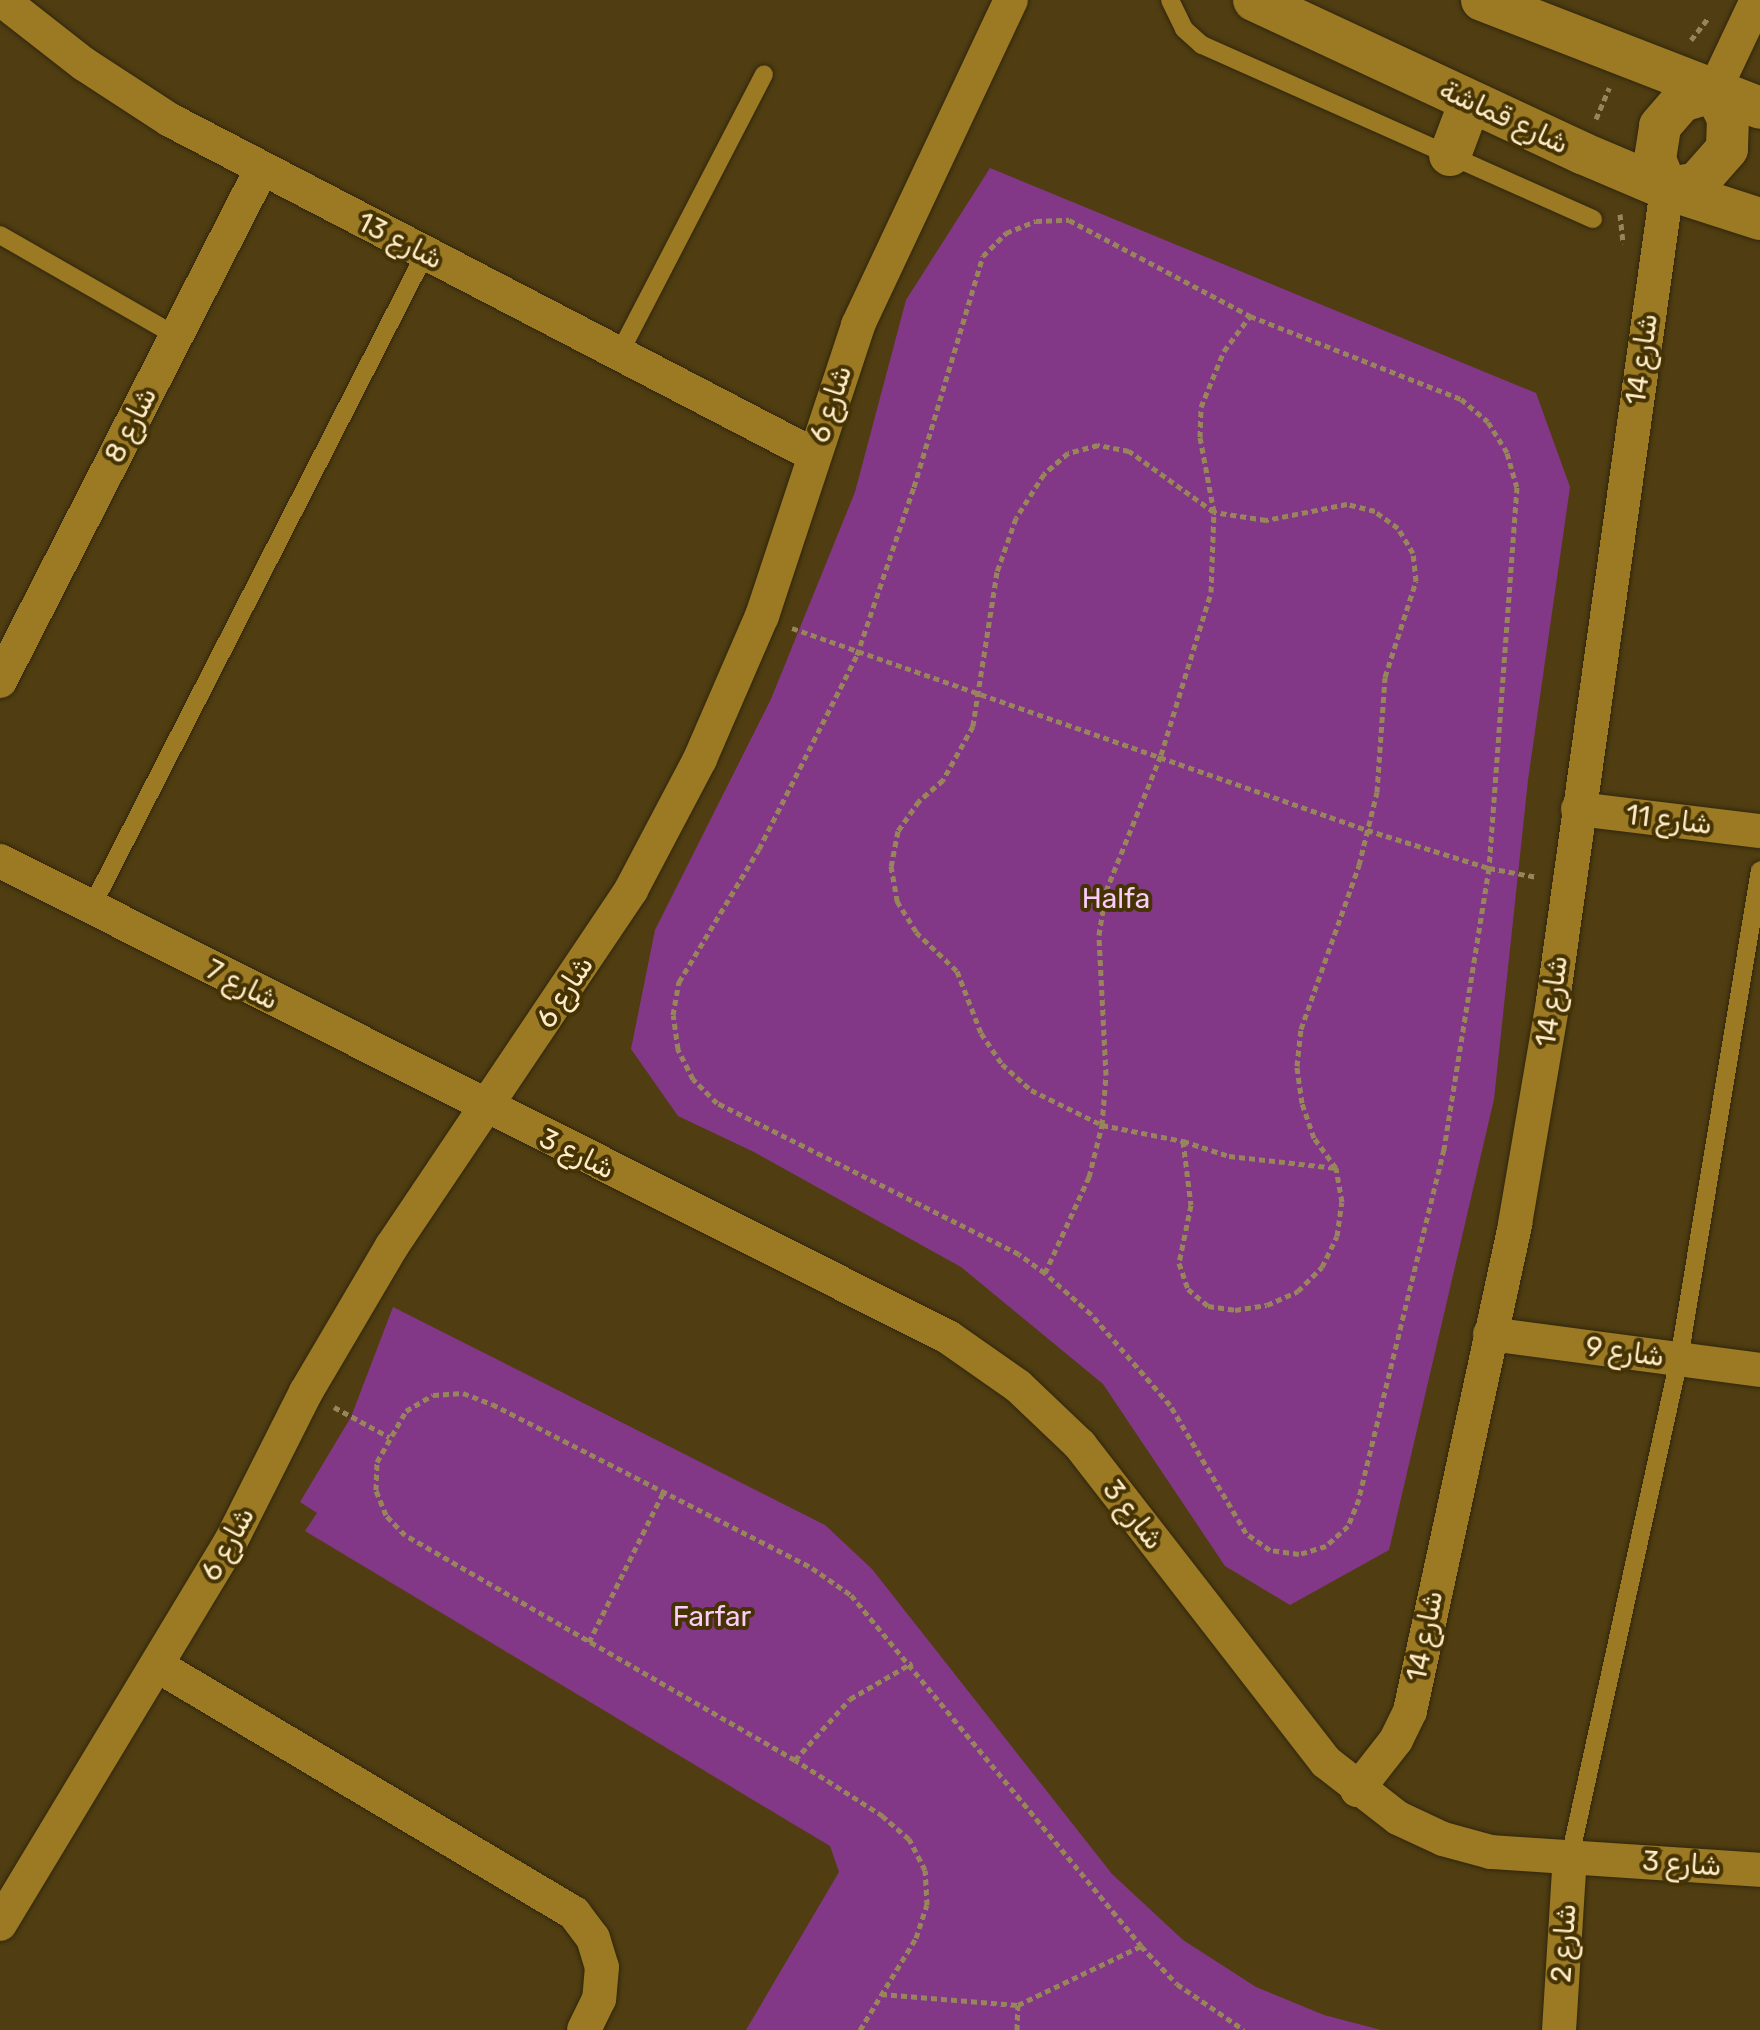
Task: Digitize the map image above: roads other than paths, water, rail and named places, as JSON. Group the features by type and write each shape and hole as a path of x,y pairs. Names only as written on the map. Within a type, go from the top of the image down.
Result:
{"street":[{"name":"شارع 13","path":"2,0 84,64 261,170 814,455"},
{"name":"شارع 6","path":"0,1924 230,1543 306,1392 392,1246 631,890 700,759 762,616 814,455 884,261 1011,0"},
{"name":"شارع قماشة","path":"1254,0 1470,102 1667,189 1760,219"},
{"path":"1482,0 1760,108"},
{"path":"1714,91 1728,118 1727,149 1697,183 1667,189 1655,159 1660,126 1682,101 1714,91 1757,0"},
{"path":"1450,155 1470,102"},
{"name":"شارع 8","path":"0,681 261,170"},
{"name":"شارع 14","path":"1357,1790 1387,1753 1410,1711 1536,1113 1667,189"},
{"name":"شارع 11","path":"1578,809 1760,831"},
{"name":"شارع 7","path":"0,861 485,1109"},
{"name":"شارع 3","path":"485,1109 948,1337 1018,1386 1080,1445 1300,1731 1357,1790 1398,1818 1443,1839 1491,1852 1760,1870"},
{"name":"شارع 9","path":"1490,1334 1760,1370"},
{"path":"158,1666 574,1913 593,1938 602,1967 599,1999 584,2030"},
{"name":"شارع 2","path":"1559,2030 1570,1857"}],"lane":[{"path":"1170,0 1184,29 1202,45 1593,219"},
{"path":"619,354 764,74"},
{"path":"0,235 176,336"},
{"path":"91,908 425,254"},
{"path":"1570,1857 1679,1359 1760,871"}],"park label":[{"name":"Halfa","path":"1116,899"},
{"name":"Farfar","path":"712,1617"}]}
